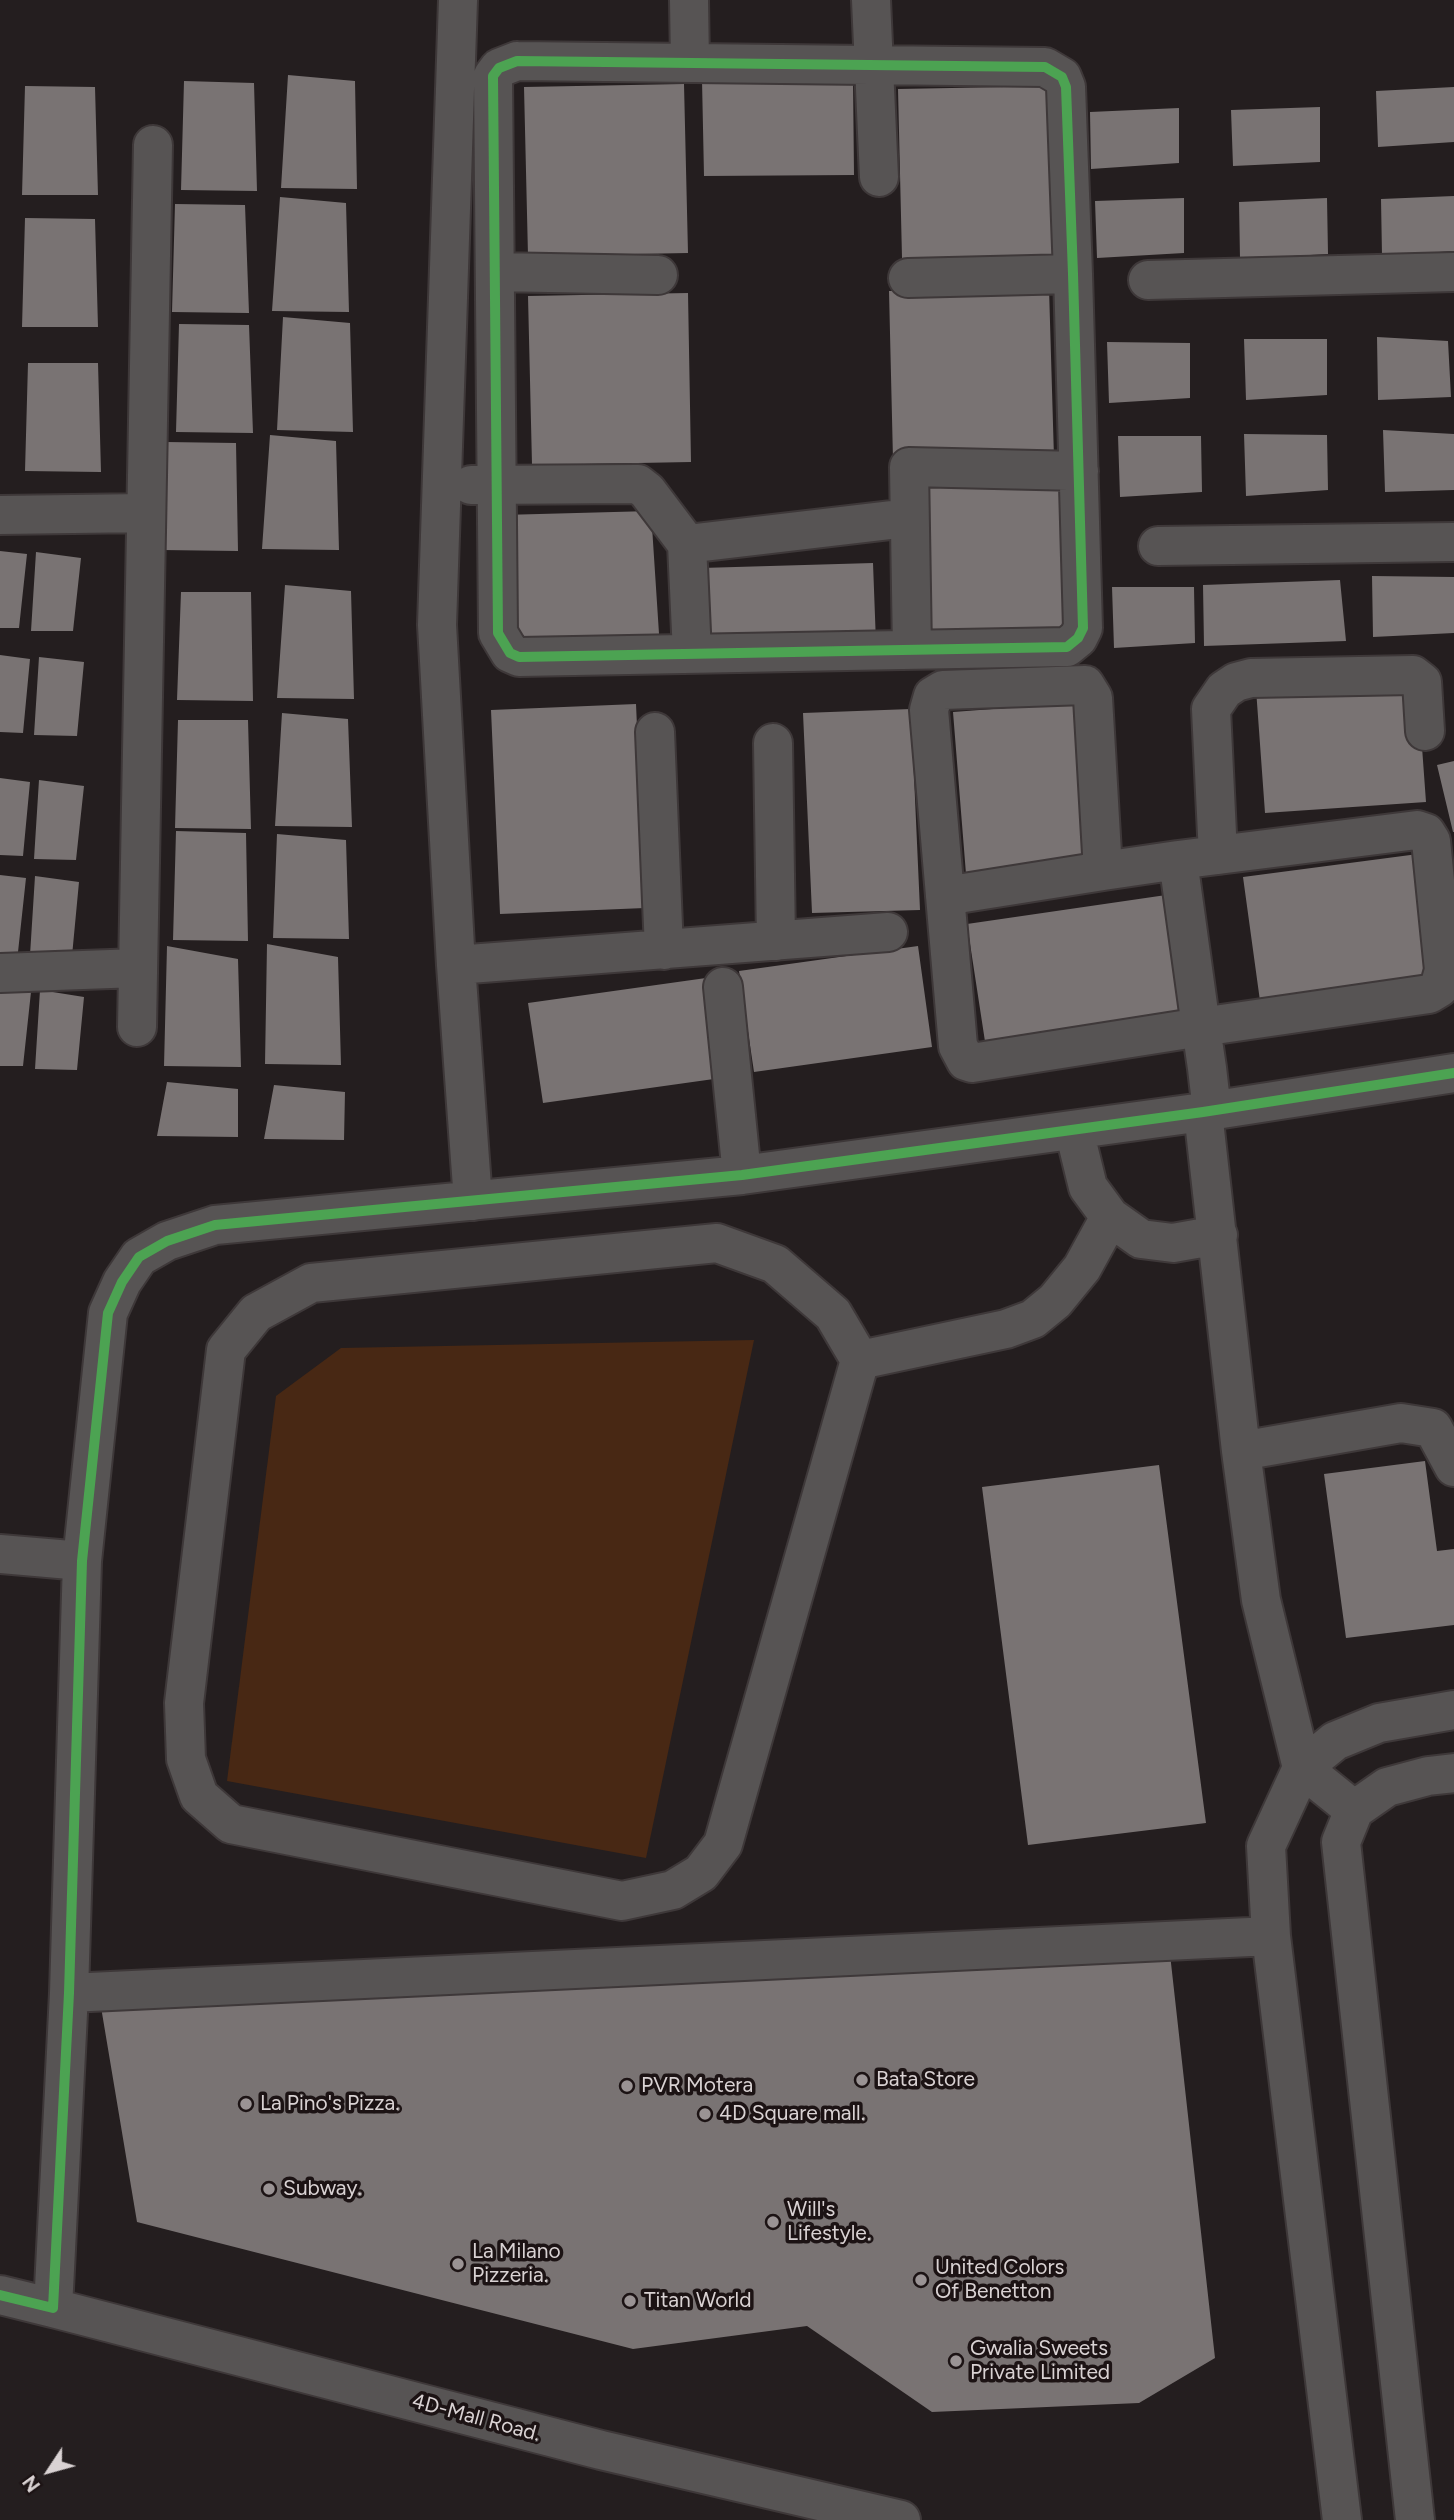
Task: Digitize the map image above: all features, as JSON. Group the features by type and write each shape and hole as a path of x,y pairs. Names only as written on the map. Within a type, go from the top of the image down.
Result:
{"street":[{"path":"458,0 438,625 456,965 473,1201"},
{"path":"689,0 690,63"},
{"path":"871,0 879,177"},
{"path":"517,61 690,63 1045,67 1062,77 1066,87 1083,628 1078,638 1067,647 519,657 510,653 498,633 493,76 499,68 517,61"},
{"path":"137,1027 153,145"},
{"path":"495,272 658,275"},
{"path":"1148,280 1454,272"},
{"path":"908,278 1073,274"},
{"path":"912,650 909,467 1079,471"},
{"path":"442,486 638,484 647,491 687,544 692,654"},
{"path":"0,515 146,513"},
{"path":"687,544 908,518"},
{"path":"1158,546 1454,542"},
{"path":"1218,855 1211,709 1224,690 1236,682 1251,678 1413,675 1422,682 1425,731"},
{"path":"945,896 1178,860 1417,830 1426,833 1431,841 1444,970 1438,988 1429,994 972,1063 966,1061 958,1045 945,896 929,710 933,696 943,690 1076,684 1085,685 1091,690 1102,871"},
{"path":"655,732 664,950"},
{"path":"773,743 776,941"},
{"path":"1178,860 1201,1027 1218,1236 1241,1451 1261,1600 1302,1769 1354,1810"},
{"path":"456,965 888,932"},
{"path":"0,972 138,968"},
{"path":"723,987 742,1175"},
{"path":"53,2308 69,1993 82,1561 108,1313 122,1282 139,1257 167,1241 215,1225 742,1175 1208,1111 1454,1073"},
{"path":"1074,1130 1088,1187 1110,1217 1141,1239 1173,1243 1218,1236"},
{"path":"860,1360 1006,1329 1033,1319 1055,1301 1082,1268 1110,1217"},
{"path":"718,1243 775,1264 833,1314 860,1360 723,1844 701,1873 673,1891 622,1901 231,1824 199,1796 186,1759 184,1703 224,1364 226,1350 256,1313 312,1283 718,1243"},
{"path":"1241,1451 1401,1423 1433,1428 1454,1467"},
{"path":"0,1555 82,1561"},
{"path":"1342,2520 1271,1936 1266,1846 1302,1769 1335,1741 1379,1723 1454,1710"},
{"path":"1415,2520 1340,1842 1354,1810 1387,1787 1428,1776 1454,1773"},
{"path":"69,1993 1271,1936"},
{"name":"4D-Mall Road.","path":"0,2295 601,2450 901,2520"}],"shaded area":[{"path":"754,1340 646,1858 227,1781 276,1396 341,1348"}],"building":[{"path":"288,75 355,81 357,189 281,188"},
{"path":"853,79 854,175 704,176 702,80"},
{"path":"184,81 254,83 257,191 181,190"},
{"path":"684,84 688,253 528,256 524,87"},
{"path":"25,86 95,87 98,195 22,195"},
{"path":"1058,86 1062,255 902,258 898,89"},
{"path":"1454,87 1454,142 1378,147 1376,91"},
{"path":"1320,107 1320,162 1233,166 1231,110"},
{"path":"1179,108 1179,163 1091,169 1090,112"},
{"path":"1454,196 1454,251 1382,256 1381,199"},
{"path":"280,197 346,203 349,312 272,311"},
{"path":"1184,198 1184,253 1097,258 1095,201"},
{"path":"1327,198 1328,254 1240,259 1239,202"},
{"path":"175,204 245,205 249,313 172,312"},
{"path":"25,218 95,219 98,327 22,327"},
{"path":"1049,288 1054,458 893,460 889,291"},
{"path":"688,293 691,462 532,465 528,296"},
{"path":"283,317 350,323 353,432 277,430"},
{"path":"179,324 249,325 253,433 176,432"},
{"path":"1377,337 1448,341 1451,397 1378,400"},
{"path":"1244,339 1327,339 1327,395 1246,400"},
{"path":"1107,342 1190,343 1190,398 1109,403"},
{"path":"28,363 98,363 101,472 25,471"},
{"path":"1383,430 1454,434 1454,490 1385,492"},
{"path":"1244,434 1327,435 1328,490 1246,496"},
{"path":"270,435 336,441 339,550 262,549"},
{"path":"1118,436 1201,436 1202,492 1120,497"},
{"path":"166,442 236,443 238,551 162,550"},
{"path":"913,473 1066,478 1064,635 917,642"},
{"path":"651,511 660,649 508,645 502,515"},
{"path":"0,551 27,554 19,628 0,628"},
{"path":"36,552 81,558 73,631 31,631"},
{"path":"873,563 876,643 704,649 701,568"},
{"path":"1372,576 1454,577 1454,633 1373,637"},
{"path":"1340,580 1346,641 1204,646 1203,585"},
{"path":"285,585 351,591 354,699 277,698"},
{"path":"1112,587 1194,587 1195,643 1114,648"},
{"path":"181,592 251,592 253,701 177,700"},
{"path":"0,655 30,659 23,733 0,732"},
{"path":"39,657 84,662 77,736 34,735"},
{"path":"1417,678 1426,802 1265,813 1256,689"},
{"path":"1086,702 1097,865 966,874 953,712"},
{"path":"636,704 645,908 500,914 491,710"},
{"path":"911,709 920,910 812,913 803,713"},
{"path":"282,713 348,719 352,827 275,826"},
{"path":"178,720 248,720 251,829 175,828"},
{"path":"1454,761 1454,832 1453,832 1437,765"},
{"path":"0,778 30,782 23,856 0,855"},
{"path":"39,780 84,786 76,860 34,859"},
{"path":"176,831 246,833 248,941 173,940"},
{"path":"277,834 346,840 349,939 273,938"},
{"path":"1418,854 1435,978 1260,1001 1243,877"},
{"path":"0,875 26,878 18,952 0,952"},
{"path":"35,876 79,882 72,956 30,955"},
{"path":"1173,894 1192,1018 986,1048 967,924"},
{"path":"267,944 338,957 341,1065 265,1064"},
{"path":"167,946 238,959 241,1067 164,1066"},
{"path":"918,946 932,1047 754,1072 739,971"},
{"path":"706,978 721,1078 543,1103 528,1003"},
{"path":"0,988 31,992 23,1066 0,1066"},
{"path":"40,990 84,997 77,1070 35,1069"},
{"path":"167,1082 238,1089 238,1137 157,1136"},
{"path":"274,1085 345,1092 344,1140 264,1139"},
{"path":"1425,1461 1437,1551 1454,1549 1454,1625 1346,1638 1324,1474"},
{"path":"1159,1465 1206,1823 1028,1845 982,1487"},
{"path":"1170,1954 1215,2358 1139,2403 932,2412 807,2326 633,2349 137,2222 100,2001"}],"cycle path":[{"path":"517,61 1045,67 1062,77 1066,87 1073,274 1083,628 1078,638 1067,647 519,657 510,653 498,633 493,76 499,68 517,61"},
{"path":"0,2295 53,2308 69,1993 82,1561 108,1313 122,1282 139,1257 167,1241 215,1225 742,1175 1203,1112 1454,1073"}],"place":[{"name":"Bata Store","path":"862,2080"},
{"name":"PVR Motera","path":"627,2086"},
{"name":"La Pino's Pizza.","path":"246,2104"},
{"name":"4D Square mall.","path":"705,2114"},
{"name":"Subway.","path":"269,2189"},
{"name":"Will's Lifestyle.","path":"773,2222"},
{"name":"La Milano Pizzeria.","path":"458,2264"},
{"name":"United Colors Of Benetton","path":"921,2280"},
{"name":"Titan World","path":"630,2301"},
{"name":"Gwalia Sweets Private Limited","path":"956,2361"}]}
